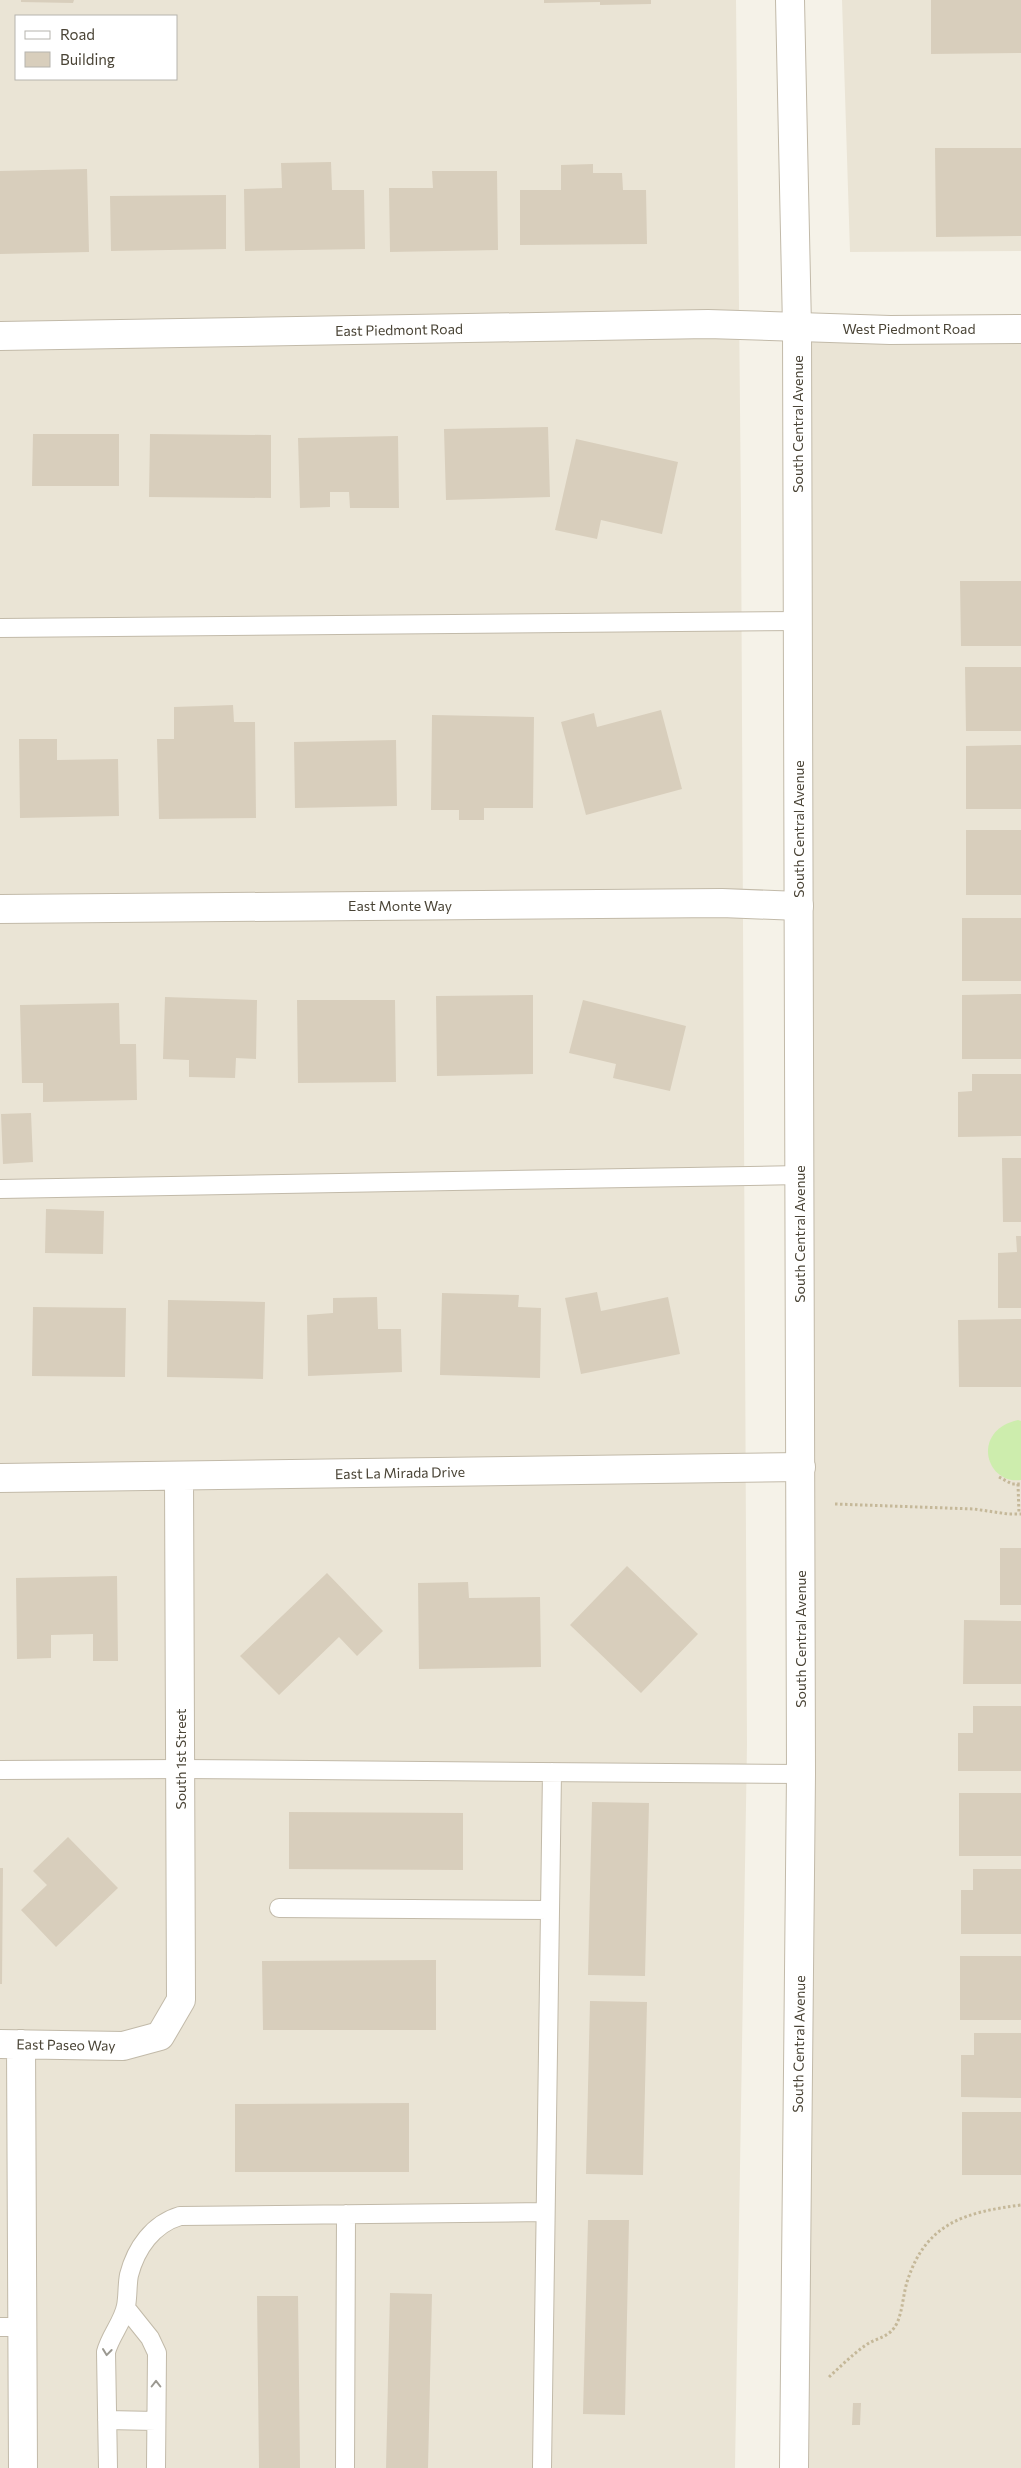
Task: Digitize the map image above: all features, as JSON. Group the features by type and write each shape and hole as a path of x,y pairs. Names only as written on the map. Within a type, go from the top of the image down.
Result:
{"street":[{"name":"South Central Avenue","path":"790,0 797,327 801,1467 801,1774 794,2468"},
{"name":"East Piedmont Road","path":"0,336 708,324 797,327"},
{"name":"West Piedmont Road","path":"797,327 890,330 1021,329"},
{"name":"East Monte Way","path":"0,909 712,903 799,906"},
{"name":"East La Mirada Drive","path":"0,1478 801,1467"},
{"name":"South 1st Street","path":"160,2036 181,2000 179,1476"},
{"name":"East Paseo Way","path":"11,2044 123,2046 160,2036"},
{"path":"11,2044 11,2327 23,2468"}],"lane":[{"path":"0,628 799,621"},
{"path":"0,1189 800,1176"},
{"path":"0,1770 181,1769 801,1774"},
{"path":"542,2468 552,1772"},
{"path":"279,1908 550,1910"},
{"path":"108,2468 106,2352 109,2340 126,2308 129,2276 137,2254 151,2233 168,2220 180,2216 545,2212"},
{"path":"345,2468 346,2214"},
{"path":"126,2308 150,2338 157,2353 156,2468"},
{"path":"107,2420 156,2421"}],"path":[{"path":"801,1504 925,1507 1020,1514 1020,1484 999,1477"},
{"path":"795,2406 868,2343 886,2336 896,2324 908,2279 915,2263 936,2233 953,2221 976,2212 1021,2204"}],"shaded area":[{"path":"0,0 736,0 741,511 747,1745 735,2468 0,2468"},
{"path":"842,0 1021,0 1021,251 850,252"},
{"path":"797,327 1021,329 1021,2468 794,2468"}],"green space":[{"path":"1018,1420 1021,1421 1021,1480 1009,1479 999,1474 992,1466 988,1456 989,1445 993,1435 1003,1426"}],"building":[{"path":"21,0 74,0 73,3 21,2"},
{"path":"544,0 651,0 651,4 600,5 600,2 544,3"},
{"path":"931,0 1021,0 1021,53 931,54"},
{"path":"935,148 1021,148 1021,236 936,237"},
{"path":"331,162 332,190 364,190 365,249 245,251 244,189 282,188 281,163"},
{"path":"593,164 593,173 622,173 623,190 646,190 647,244 520,245 520,190 561,190 561,165"},
{"path":"87,169 89,252 0,254 0,171"},
{"path":"432,171 497,171 498,250 390,252 389,188 433,188"},
{"path":"226,195 226,249 111,251 110,196"},
{"path":"548,427 550,497 446,500 444,429"},
{"path":"33,434 119,434 119,486 32,486"},
{"path":"150,434 271,435 271,498 149,497"},
{"path":"398,436 399,508 350,508 349,492 330,492 330,507 300,508 298,438"},
{"path":"576,439 678,462 662,534 601,520 597,539 555,530"},
{"path":"960,581 1021,581 1021,646 961,646"},
{"path":"965,667 1021,667 1021,731 966,731"},
{"path":"233,705 234,722 255,722 256,818 159,819 157,739 174,739 174,707"},
{"path":"661,710 682,789 586,815 561,722 594,713 597,727"},
{"path":"432,715 534,717 533,808 484,808 484,820 459,820 459,810 431,810"},
{"path":"19,739 57,739 57,760 118,759 119,816 20,818"},
{"path":"396,740 397,806 295,808 294,742"},
{"path":"1021,745 1021,809 966,809 966,746"},
{"path":"966,830 1021,830 1021,895 966,895"},
{"path":"962,918 1021,918 1021,981 962,981"},
{"path":"1021,994 1021,1059 962,1059 962,995"},
{"path":"533,995 533,1074 437,1076 436,996"},
{"path":"165,997 257,1000 256,1059 236,1058 235,1078 189,1077 189,1060 163,1059"},
{"path":"297,1000 395,1000 396,1082 298,1083"},
{"path":"583,1000 686,1026 670,1091 613,1078 616,1064 569,1053"},
{"path":"119,1003 120,1044 136,1044 137,1100 43,1102 43,1083 22,1083 20,1005"},
{"path":"972,1074 1021,1074 1021,1136 958,1137 958,1092 972,1091"},
{"path":"31,1113 33,1162 3,1164 1,1114"},
{"path":"1002,1158 1021,1158 1021,1222 1003,1222"},
{"path":"46,1209 104,1211 103,1254 45,1253"},
{"path":"1016,1236 1021,1236 1021,1308 998,1308 998,1253 1017,1252"},
{"path":"597,1292 601,1311 668,1297 680,1354 581,1374 565,1298"},
{"path":"442,1293 519,1295 518,1307 541,1308 540,1378 440,1375"},
{"path":"377,1297 378,1329 401,1329 402,1372 308,1376 307,1315 333,1313 333,1298"},
{"path":"168,1300 265,1302 263,1379 167,1377"},
{"path":"33,1307 126,1308 125,1377 32,1376"},
{"path":"1021,1319 1021,1387 959,1387 958,1320"},
{"path":"1000,1548 1021,1548 1021,1605 1000,1605"},
{"path":"627,1566 698,1634 641,1693 570,1625"},
{"path":"327,1573 383,1631 357,1656 339,1637 279,1695 240,1656"},
{"path":"117,1576 118,1661 93,1661 93,1634 51,1635 51,1658 17,1659 16,1578"},
{"path":"468,1582 469,1598 540,1597 541,1667 419,1669 418,1583"},
{"path":"964,1620 1021,1621 1021,1684 963,1684"},
{"path":"973,1706 1021,1706 1021,1771 958,1771 958,1733 973,1733"},
{"path":"959,1793 1021,1793 1021,1856 959,1856"},
{"path":"592,1802 649,1803 645,1976 588,1975"},
{"path":"289,1812 463,1813 463,1870 289,1869"},
{"path":"68,1837 118,1888 56,1947 21,1910 47,1885 33,1871"},
{"path":"0,1868 3,1868 2,1984 0,1984"},
{"path":"973,1869 1021,1869 1021,1934 961,1934 961,1890 973,1890"},
{"path":"960,1956 1021,1956 1021,2020 960,2020"},
{"path":"436,1960 436,2030 263,2030 262,1961"},
{"path":"590,2001 647,2002 643,2175 586,2174"},
{"path":"974,2033 1021,2033 1021,2098 961,2097 961,2055 974,2055"},
{"path":"409,2103 409,2172 235,2172 235,2104"},
{"path":"962,2112 1021,2112 1021,2175 962,2175"},
{"path":"588,2220 629,2220 625,2415 583,2414"},
{"path":"390,2293 432,2294 428,2468 386,2468"},
{"path":"257,2296 298,2296 300,2468 259,2468"},
{"path":"853,2403 861,2403 860,2425 852,2425"}]}
